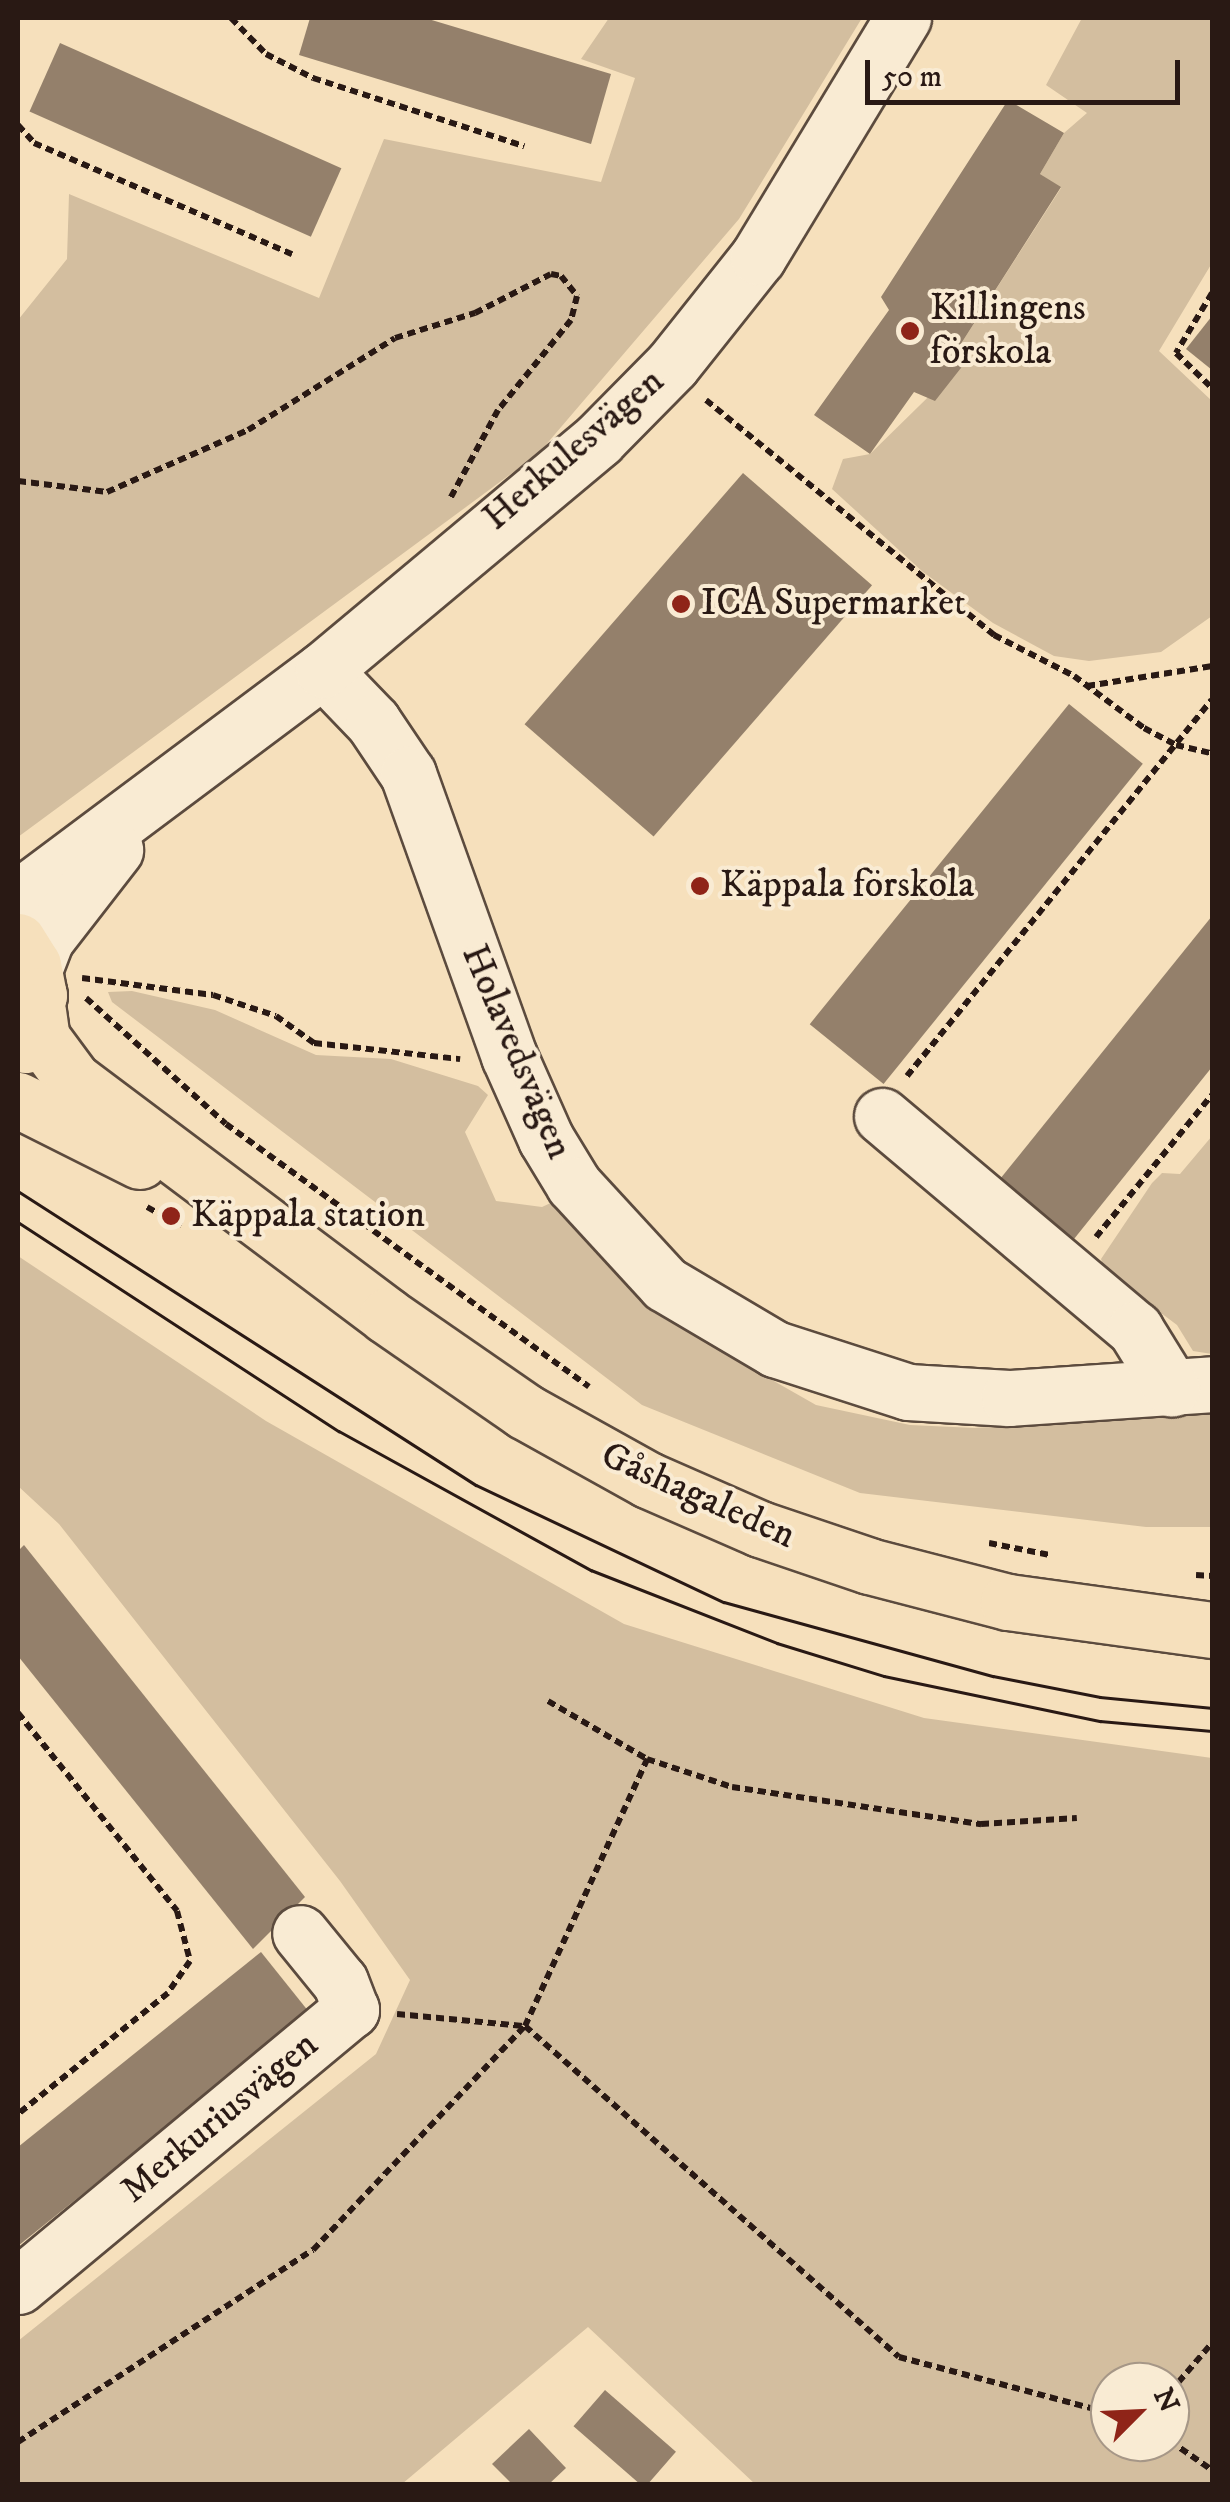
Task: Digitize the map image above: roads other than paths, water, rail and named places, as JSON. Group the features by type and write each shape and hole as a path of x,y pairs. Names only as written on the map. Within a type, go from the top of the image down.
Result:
{"main road":[{"name":"Gåshagaleden","path":"43,987 42,1038 73,1080 246,1212 524,1411 648,1480 760,1529 1008,1602 1212,1630"},
{"name":"Gåshagaleden","path":"18,1100 246,1212"}],"street":[{"name":"Herkulesvägen","path":"18,898 323,670 468,543 598,440 672,364 758,256 903,18"},
{"name":"Holavedsvägen","path":"323,670 373,722 408,774 510,1056 546,1138 574,1184 665,1284 775,1349 834,1374 908,1392 1009,1398 1192,1387"},
{"name":"Herkulesvägen","path":"43,987 46,939 154,800"},
{"path":"882,1116 1146,1340 1192,1387"},
{"name":"Merkuriusvägen","path":"18,2286 351,2010 340,1982 300,1933"}],"tram line":[{"path":"18,1191 476,1485 724,1602 993,1676 1100,1697 1212,1708"},
{"path":"18,1222 339,1431 591,1570 777,1643 884,1676 1100,1721 1212,1731"}],"place":[{"name":"Killingens förskola","path":"910,331"},
{"name":"ICA Supermarket","path":"681,604"},
{"name":"Käppala förskola","path":"700,886"},
{"name":"Käppala station","path":"171,1216"}]}
